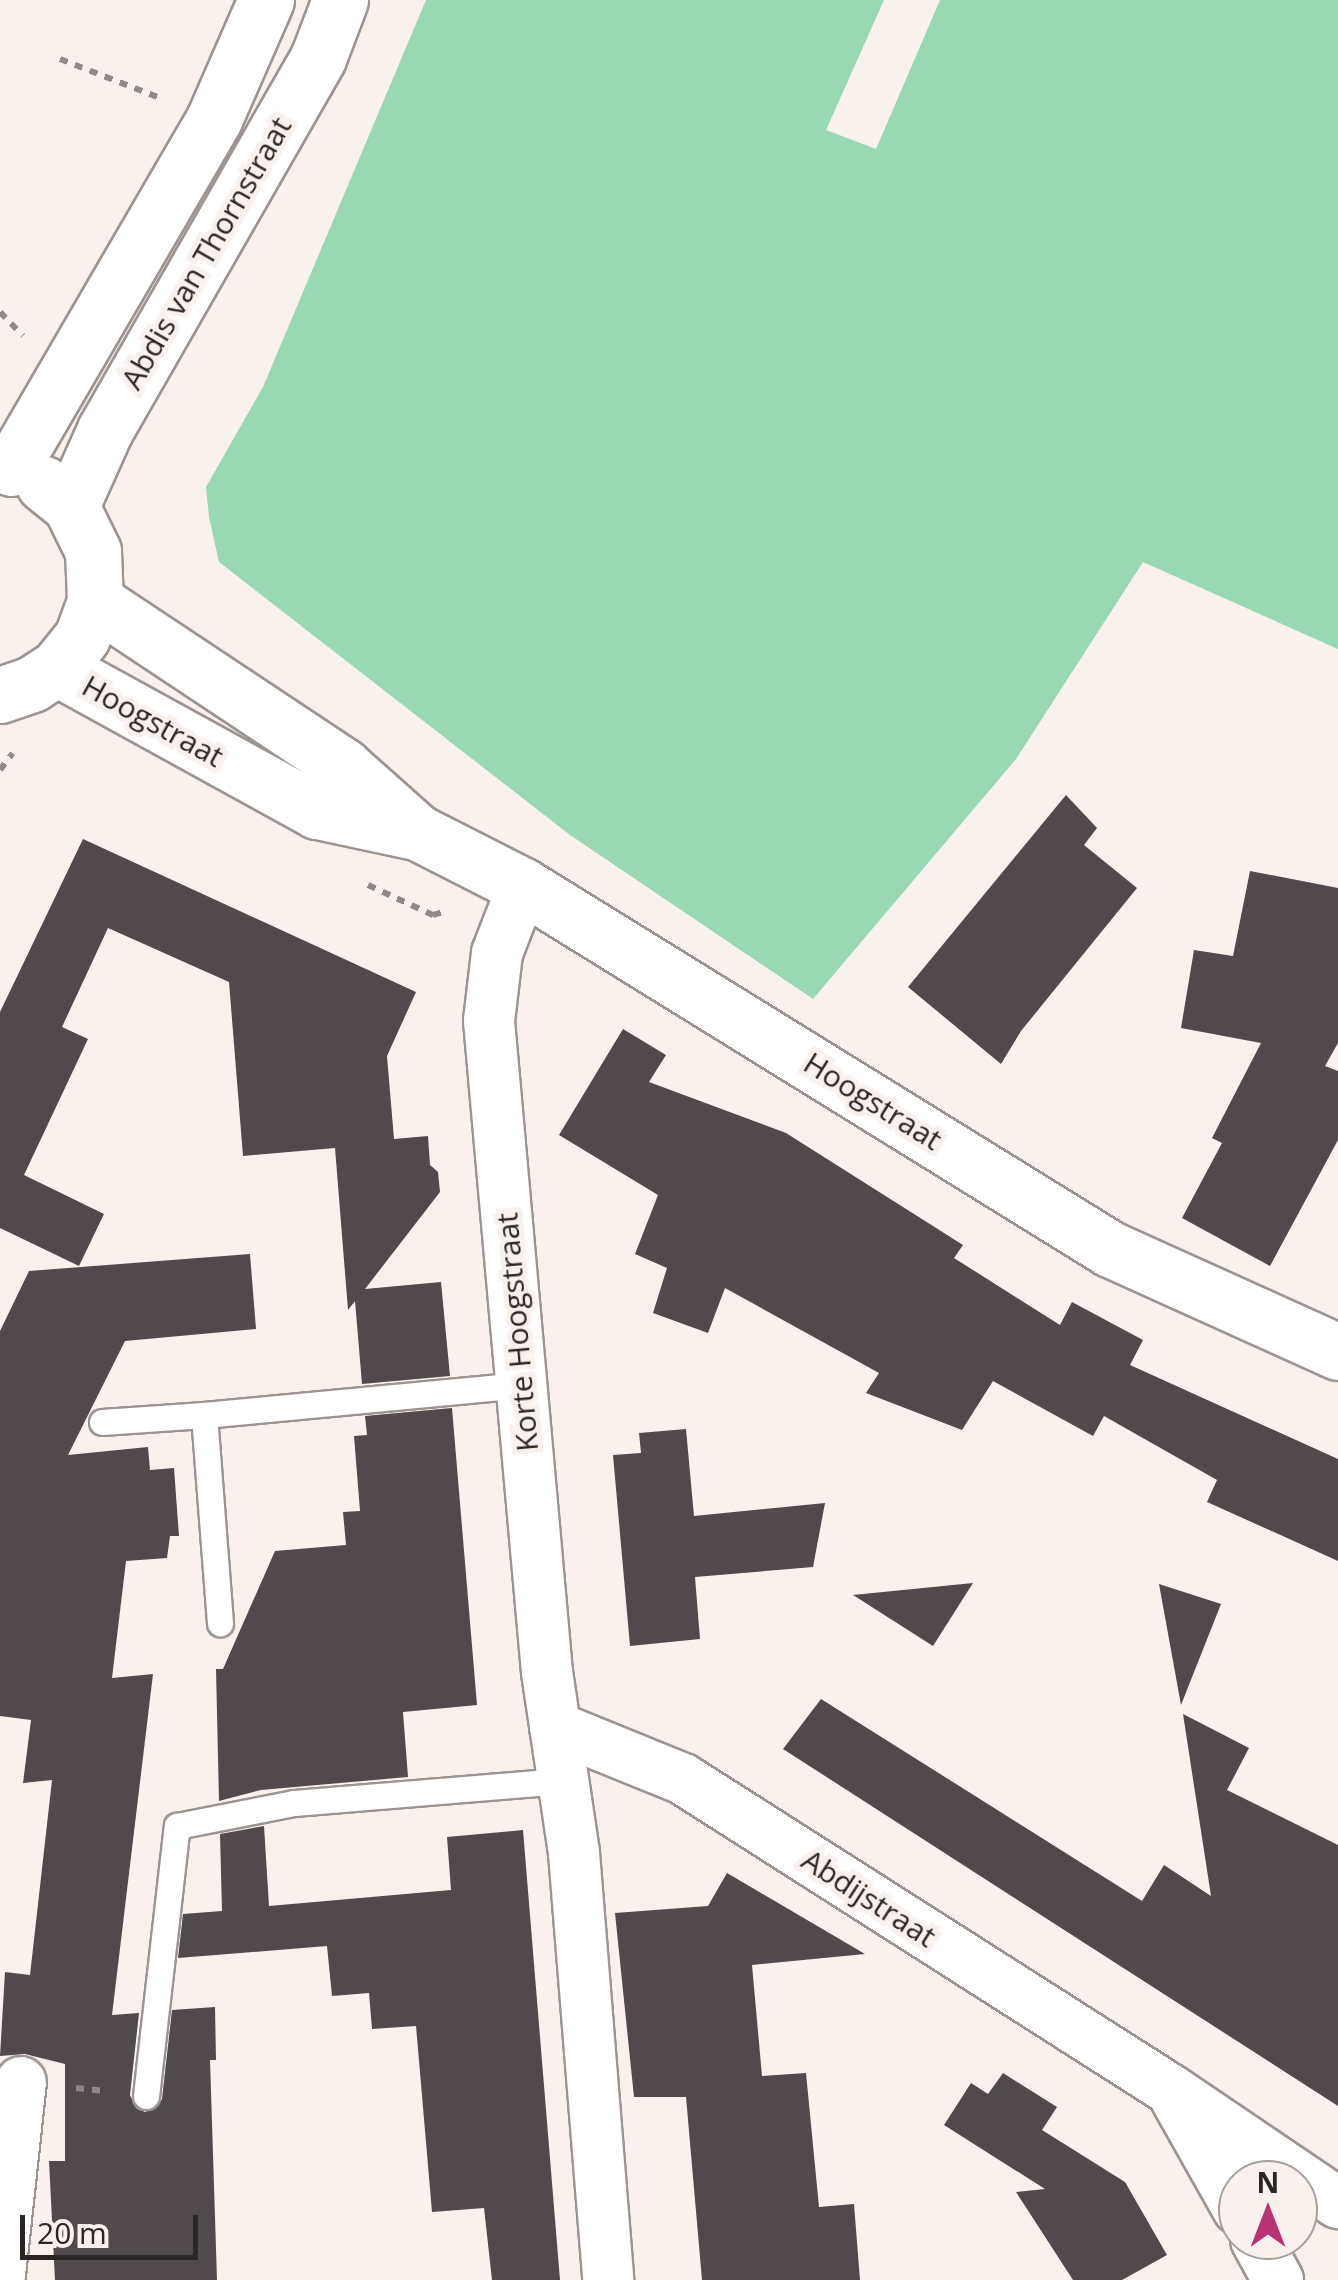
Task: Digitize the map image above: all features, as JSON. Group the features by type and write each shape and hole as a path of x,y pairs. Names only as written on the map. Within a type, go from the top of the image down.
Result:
{"street":[{"name":"Abdis van Thornstraat","path":"6,467 214,119 266,0"},
{"name":"Abdis van Thornstraat","path":"71,506 112,418 318,58 340,0"},
{"path":"0,694 32,684 57,668 82,637 95,601 94,550 71,506 44,483 6,467"},
{"name":"Hoogstraat","path":"95,601 343,766 418,832 524,886 1110,1248 1338,1352"},
{"name":"Hoogstraat","path":"57,668 317,812 418,832"},
{"name":"Korte Hoogstraat","path":"524,886 496,953 489,1021 555,1727 564,1781 608,2280"},
{"name":"Abdijstraat","path":"555,1727 683,1779 1171,2090 1338,2203"},
{"path":"0,2274 21,2082"},
{"name":"Abdijstraat","path":"1171,2090 1218,2173"}],"lane":[{"path":"102,1422 522,1386"},
{"path":"204,1415 220,1623"},
{"path":"146,2096 177,1826 294,1803 564,1781"}],"path":[{"path":"60,59 175,104"},
{"path":"0,312 19,334"},
{"path":"0,770 10,754 25,749"}],"green space":[{"path":"426,0 884,0 826,130 876,149 940,0 1338,0 1338,649 1143,562 1016,759 813,999 570,835 219,562 209,517 206,487 263,387"}],"building":[{"path":"1066,795 1097,828 1084,845 1137,888 1021,1031 1001,1064 908,987"},
{"path":"83,839 416,992 387,1056 394,1139 428,1136 430,1165 438,1172 440,1192 365,1289 441,1282 450,1376 362,1384 355,1301 348,1310 335,1148 243,1156 229,982 108,928 62,1027 88,1039 24,1175 104,1214 79,1266 0,1228 0,1012"},
{"path":"1250,871 1338,888 1338,1043 1325,1066 1338,1071 1338,1140 1270,1266 1182,1218 1222,1143 1212,1138 1261,1043 1181,1028 1194,950 1233,956"},
{"path":"623,1029 666,1055 649,1082 786,1133 963,1245 954,1258 1060,1325 1072,1302 1143,1340 1130,1365 1338,1459 1338,1561 1207,1502 1217,1480 1104,1416 1093,1436 993,1381 962,1430 866,1393 879,1373 725,1288 708,1333 653,1313 667,1268 635,1254 658,1195 559,1135"},
{"path":"250,1254 256,1329 125,1341 68,1455 148,1447 150,1470 174,1468 179,1536 170,1536 167,1558 126,1561 112,1678 153,1674 112,2015 139,2013 130,2095 136,2108 145,2112 158,2106 162,2099 172,2010 215,2007 216,2060 210,2060 217,2280 55,2280 49,2161 65,2161 65,2064 25,2054 0,2056 5,1972 30,1975 52,1780 23,1783 31,1720 0,1716 0,1331 29,1271"},
{"path":"452,1408 477,1705 403,1712 408,1777 261,1790 219,1801 216,1669 223,1669 275,1551 346,1545 343,1512 360,1511 354,1436 367,1435 365,1416"},
{"path":"686,1429 694,1516 825,1503 813,1567 695,1577 700,1639 630,1646 613,1455 641,1453 639,1433"},
{"path":"973,1583 933,1646 853,1595"},
{"path":"1159,1584 1221,1604 1181,1705"},
{"path":"821,1699 1142,1901 1164,1865 1211,1896 1183,1714 1249,1748 1227,1790 1338,1845 1338,2106 783,1749"},
{"path":"264,1826 269,1906 451,1890 447,1837 523,1830 560,2280 492,2280 484,2208 432,2212 416,2026 372,2029 369,1993 332,1996 327,1946 178,1958 183,1914 222,1911 220,1834"},
{"path":"727,1873 865,1954 752,1965 762,2076 806,2073 819,2207 854,2204 860,2280 702,2280 686,2097 634,2097 615,1913 708,1906"},
{"path":"1003,2073 1057,2107 1042,2130 1125,2182 1167,2255 1122,2280 1073,2280 1016,2192 1045,2189 944,2125 971,2083 988,2094"}]}
